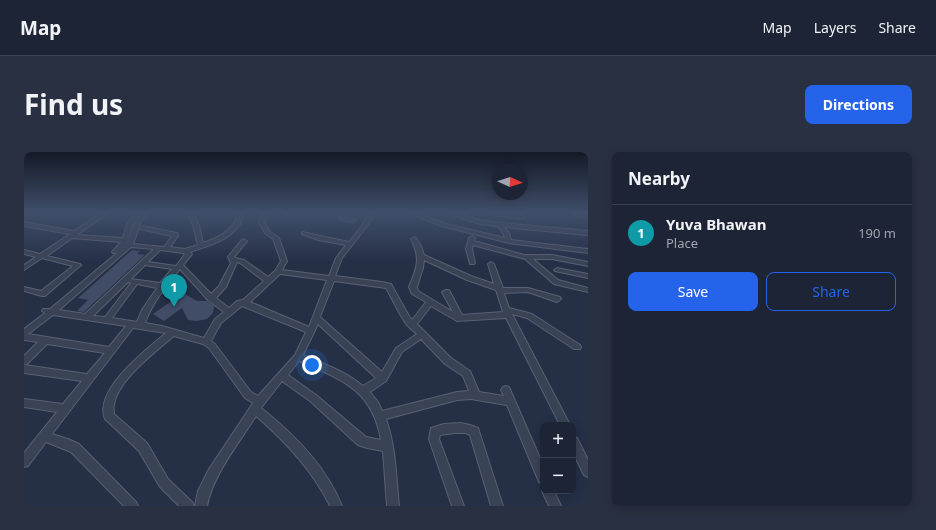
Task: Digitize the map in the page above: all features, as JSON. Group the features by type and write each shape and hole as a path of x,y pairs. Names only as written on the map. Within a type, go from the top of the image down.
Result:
{"street":[{"path":"48,230 71,235 185,251 215,242 231,230"},
{"path":"24,268 78,230"},
{"path":"128,242 129,230"},
{"path":"24,333 128,242 134,230"},
{"path":"86,318 143,263 163,248 175,236 174,234 150,230"},
{"path":"197,230 201,246"},
{"path":"245,304 278,272 283,264 283,258 276,238 266,230"},
{"path":"201,506 204,491 213,473 257,406 298,358 312,331 339,258 361,230"},
{"path":"464,230 509,241 588,251"},
{"path":"503,230 509,241"},
{"path":"557,230 588,233"},
{"path":"472,263 469,252 474,233"},
{"path":"304,234 351,244"},
{"path":"414,239 422,257 413,290 430,302 453,317 460,318 507,312 529,316 577,347"},
{"path":"211,298 224,284 234,263 234,260 231,257 244,241"},
{"path":"471,242 527,257 552,258 588,264"},
{"path":"24,462 28,450 44,436 110,350 136,325 162,286 189,255 185,251"},
{"path":"24,252 78,265 42,294 24,289"},
{"path":"422,257 469,278 499,289 528,290 557,299"},
{"path":"527,257 556,282 588,290"},
{"path":"234,260 242,261 269,281"},
{"path":"143,263 179,266 211,298 229,311"},
{"path":"491,264 507,312 562,422"},
{"path":"557,270 588,276"},
{"path":"278,272 386,285 392,290 411,325 448,361 467,374 476,396"},
{"path":"125,280 162,286"},
{"path":"106,321 136,282"},
{"path":"446,292 460,318"},
{"path":"411,325 418,319 430,302"},
{"path":"206,342 213,327 237,304 245,304 312,331"},
{"path":"24,328 50,311 173,332 206,342 212,346 257,406 290,439 325,485 336,506"},
{"path":"316,318 383,378"},
{"path":"173,332 130,370 114,393 108,412 109,416 143,447 164,483 188,506"},
{"path":"363,391 383,378 399,350 422,335"},
{"path":"24,337 110,350"},
{"path":"24,361 45,341"},
{"path":"298,358 340,375 363,391 380,416 387,446 393,506"},
{"path":"24,369 88,378"},
{"path":"282,376 313,398 362,441 367,444 387,446"},
{"path":"506,390 540,471"},
{"path":"380,416 445,398 476,396 511,401"},
{"path":"24,403 64,409"},
{"path":"458,506 434,439 435,432 440,430 467,428 474,432 497,506"},
{"path":"44,436 68,444 75,448 132,506"},
{"path":"576,448 588,471"},
{"path":"549,494 555,506"}],"building":[{"path":"132,250 140,251 137,254 145,255 84,312 77,311 88,300 78,298"},
{"path":"183,293 197,301 207,301 214,306 213,313 207,319 197,321 188,320 182,308 164,321 153,314"}],"place":[{"name":"Yuva Bhawan","path":"174,307"}]}
